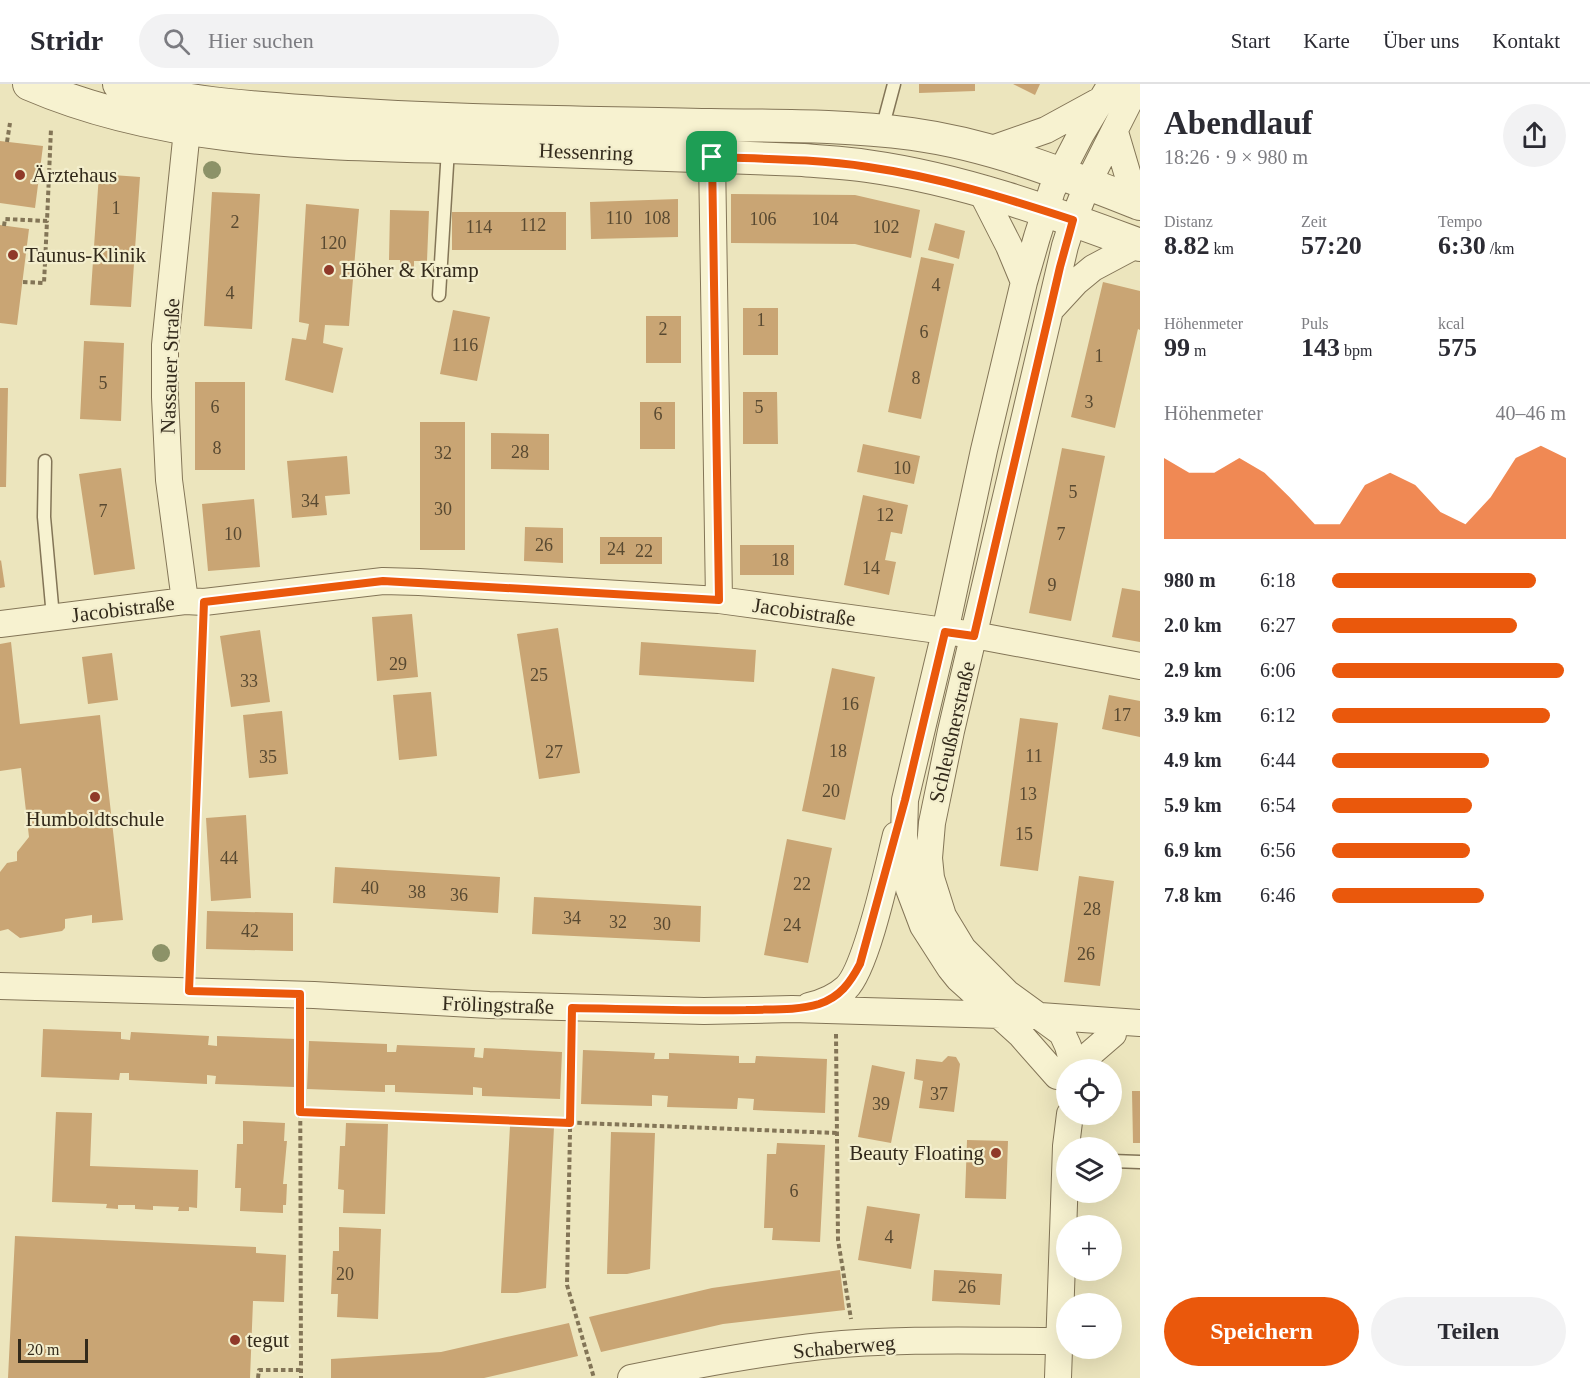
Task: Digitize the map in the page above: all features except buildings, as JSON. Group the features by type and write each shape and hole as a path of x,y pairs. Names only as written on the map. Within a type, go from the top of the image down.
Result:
{"street":[{"name":"Hessenring","path":"29,84 61,98 187,130 328,144 803,160 867,166 981,191 1139,245"},
{"name":"Hessenring","path":"119,84 213,104 400,118 805,127 882,131 931,137 989,150 1074,178 1140,204"},
{"path":"1074,178 1115,132 1138,84"},
{"path":"1074,178 1081,134 1106,92"},
{"path":"989,150 1046,130 1106,92"},
{"name":"Nassauer Straße","path":"187,130 165,345 165,366 169,480 194,602"},
{"path":"1115,132 1129,179 1140,198"},
{"path":"712,157 719,600"},
{"name":"Schleußnerstraße","path":"792,1009 819,1004 834,996 847,987 860,964 905,800 945,632 981,460 1024,282 1059,216 1074,178"},
{"path":"981,191 1009,246 1024,282"},
{"name":"Schleußnerstraße","path":"1059,216 1050,310 951,731 932,823 928,858 931,878 943,916 963,949 1007,993 1062,1033"},
{"name":"Schleußnerstraße","path":"1050,310 1076,282 1093,268 1139,245"},
{"name":"Jacobistraße","path":"0,624 383,581 719,600 974,636 1140,666"},
{"name":"Schleußnerstraße","path":"905,800 905,866 909,889 915,908 934,944 950,968 1035,1050 1056,1064"},
{"name":"Frölingstraße","path":"0,986 300,994 572,1008 704,1011 792,1009 997,1014 1040,1016 1140,1035"},
{"name":"Frölingstraße","path":"997,1014 1062,1033 1074,1027 1108,1028 1140,1023"},
{"path":"1083,1059 1108,1028"},
{"path":"1058,1059 1056,1057 1062,1033"},
{"path":"1062,1293 1065,1203"},
{"name":"Schaberweg","path":"631,1378 684,1367 782,1352 855,1344 1056,1341"},
{"path":"1058,1378 1059,1359"}],"lane":[{"path":"882,131 894,84"},
{"path":"439,295 448,147"},
{"path":"45,461 44,517 53,618"},
{"path":"1122,1161 1140,1162"}],"path":[{"path":"7,142 10,123"},
{"path":"22,282 44,283 51,129"},
{"path":"4,226 3,218 47,220"},
{"path":"189,991 194,602"},
{"path":"300,994 301,1378"},
{"path":"572,1008 567,1285 594,1378"},
{"path":"836,1031 838,1240 855,1344"},
{"path":"300,1112 837,1133"},
{"path":"258,1378 259,1370 301,1370"}],"place":[{"name":"Ärztehaus","path":"20,175"},
{"name":"Taunus-Klinik","path":"13,255"},
{"name":"Höher & Kramp","path":"329,270"},
{"name":"Humboldtschule","path":"95,797"},
{"name":"Beauty Floating","path":"996,1153"},
{"name":"tegut","path":"235,1340"}],"route":[{"path":"712,157 803,160 867,166 981,191 1073,220 974,636 945,632 886,876 860,964 847,987 834,996 819,1004 792,1009 704,1011 572,1008 570,1123 300,1112 300,994 189,991 204,602 383,581 719,600 712,157"}]}
